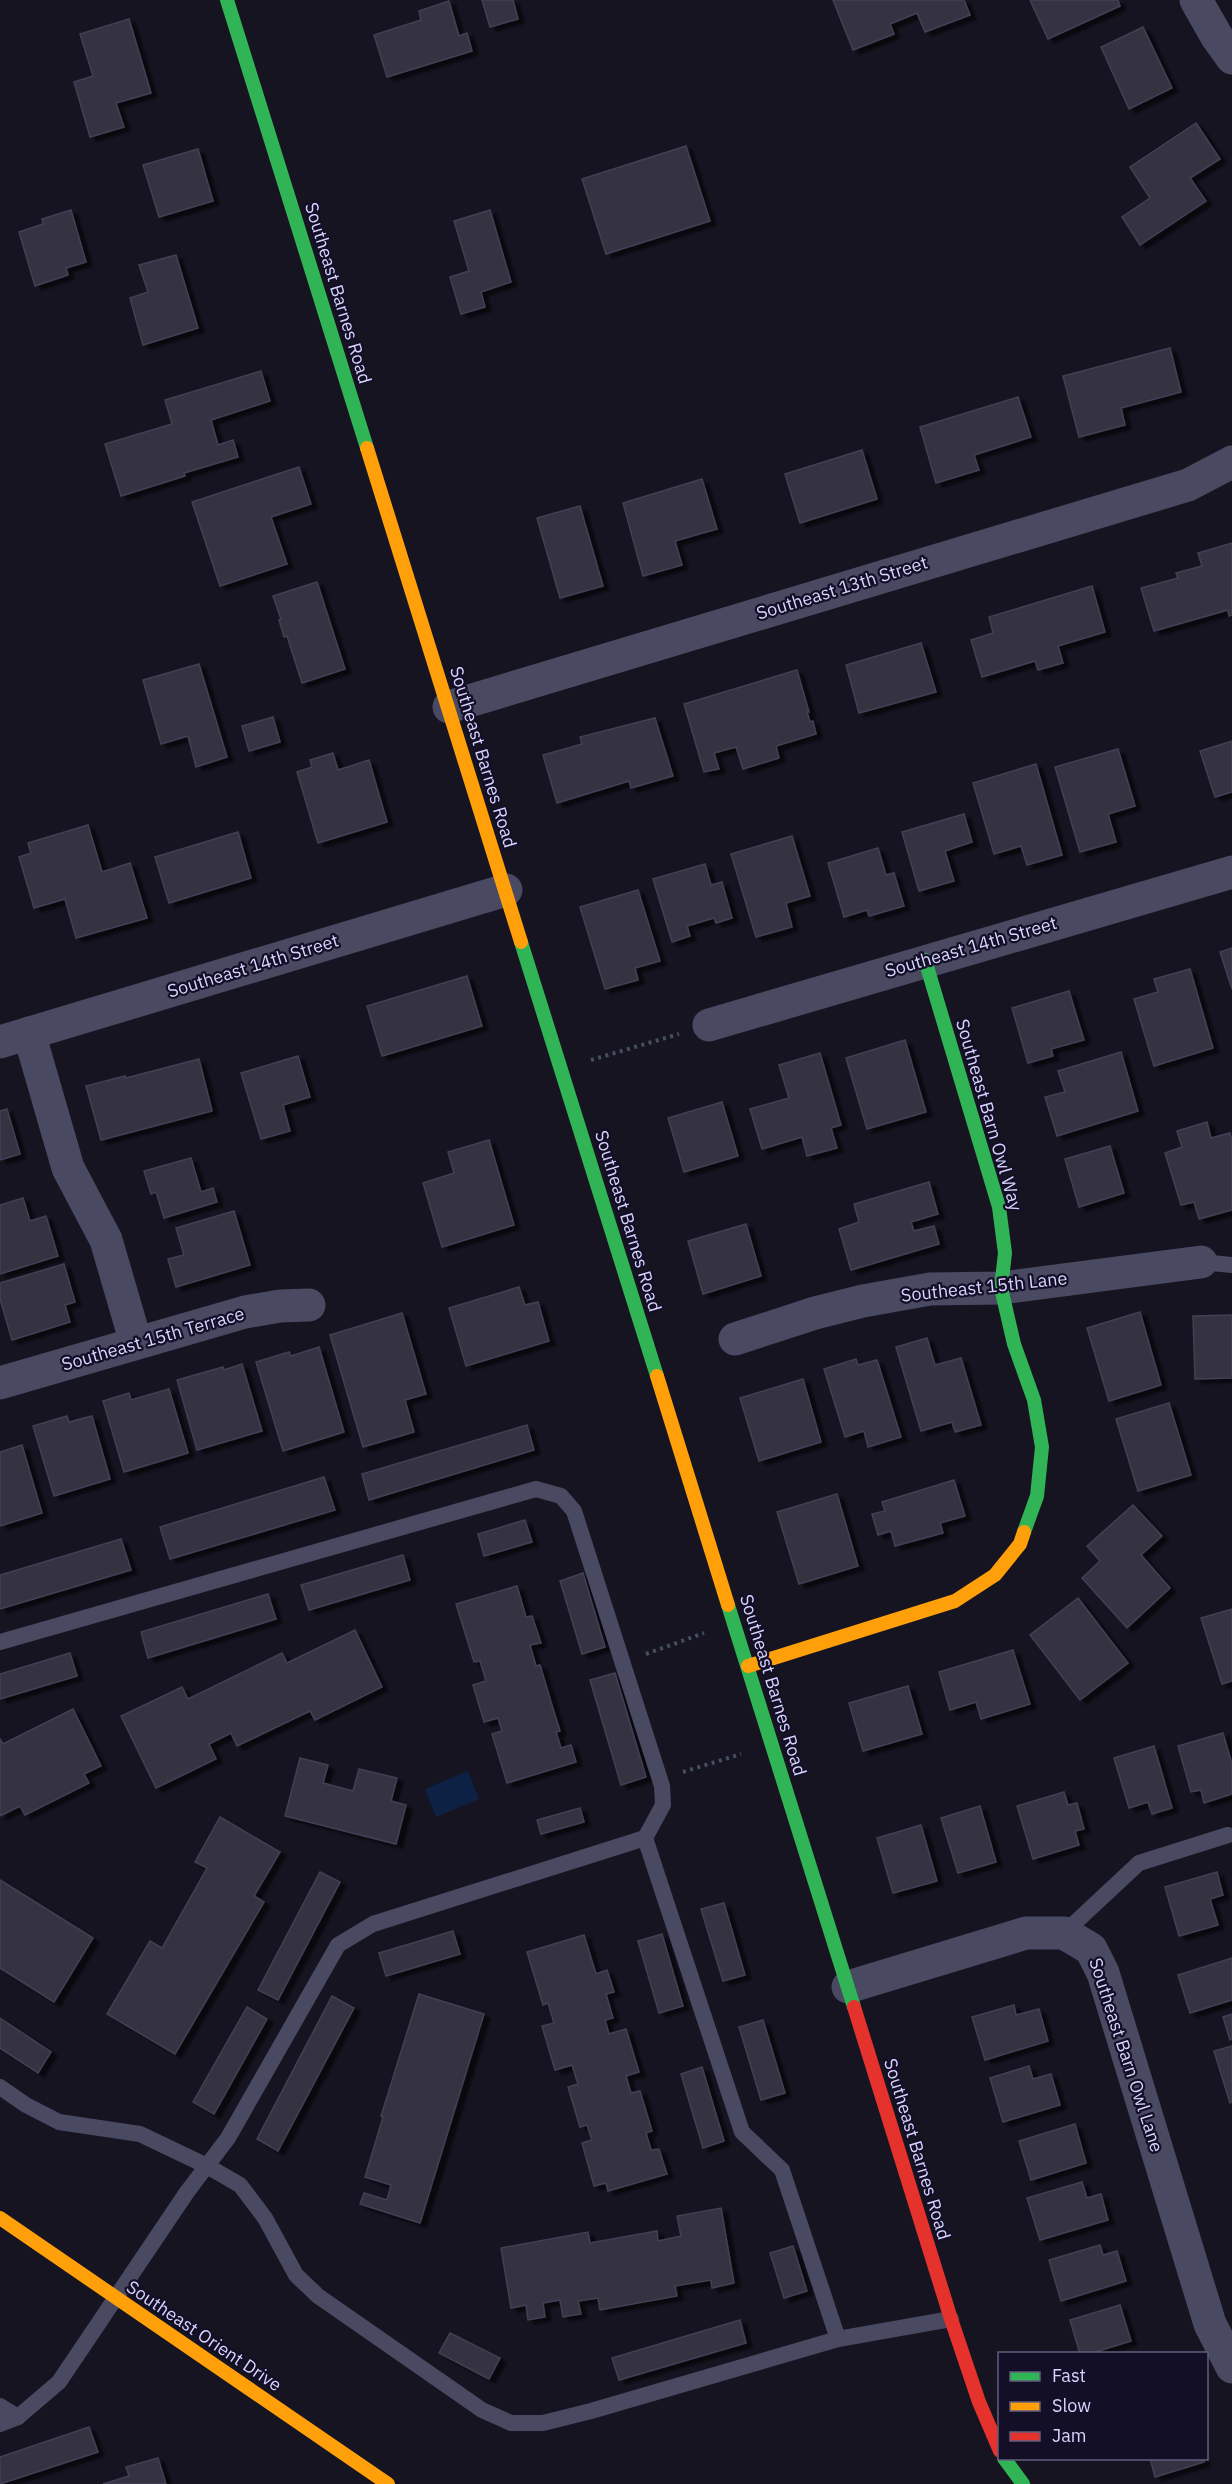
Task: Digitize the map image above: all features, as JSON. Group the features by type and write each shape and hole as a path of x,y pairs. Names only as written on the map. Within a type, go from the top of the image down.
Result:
{"street":[{"name":"Southeast Barnes Road","path":"227,0 951,2319 979,2403 998,2449"},
{"path":"1196,0 1232,58"},
{"name":"Southeast 13th Street","path":"449,707 1188,485 1232,462"},
{"name":"Southeast 14th Street","path":"709,1025 1232,872"},
{"name":"Southeast 14th Street","path":"14,1038 506,890"},
{"name":"Southeast Barn Owl Way","path":"748,1666 955,1601 996,1575 1020,1544 1037,1496 1042,1447 1034,1400 1014,1344 1001,1288 1005,1253 999,1207 925,960"},
{"path":"14,1038 68,1168 106,1240 136,1343"},
{"name":"Southeast 15th Lane","path":"735,1339 815,1313 863,1301 930,1289 1001,1288 1216,1264"},
{"name":"Southeast 15th Terrace","path":"0,1383 245,1312 280,1306 309,1305"},
{"name":"Southeast Barn Owl Lane","path":"848,1987 1026,1933 1064,1933 1091,1948 1103,1973 1210,2324 1232,2367"},
{"name":"Southeast Orient Drive","path":"0,2218 388,2484"},
{"path":"1005,2460 1023,2484"}],"lane":[{"path":"0,1642 536,1489 561,1496 574,1511 662,1786 663,1805 645,1838 373,1924 338,1945 228,2138 115,2297 59,2382 18,2417 0,2424"},
{"path":"1064,1933 1139,1863 1228,1835"},
{"path":"645,1838 742,2132 782,2170 838,2339"},
{"path":"0,2087 26,2105 59,2122 140,2134 207,2166 240,2185 266,2218 296,2275 318,2296 482,2410 511,2423 543,2423 838,2339 951,2319"},
{"path":"0,2406 18,2417"}],"path":[{"path":"562,1069 709,1025"},
{"path":"622,1662 734,1622"},
{"path":"662,1786 687,1770 773,1744"}],"water":[{"path":"468,1771 479,1799 436,1817 425,1789"}],"building":[{"path":"482,0 513,0 518,19 490,27"},
{"path":"833,0 964,0 970,15 925,32 917,13 890,24 894,34 853,50"},
{"path":"1030,0 1118,0 1120,6 1048,39"},
{"path":"449,1 459,36 467,33 472,51 387,77 374,35 421,20 419,11"},
{"path":"129,19 151,93 116,103 124,127 90,137 74,82 93,76 80,34"},
{"path":"1143,27 1172,88 1129,109 1101,47"},
{"path":"1196,123 1220,159 1190,178 1206,201 1140,245 1122,217 1150,198 1130,167"},
{"path":"686,146 710,221 606,254 582,179"},
{"path":"198,149 213,201 159,217 143,165"},
{"path":"71,210 86,262 66,268 68,275 35,286 19,232 43,224 42,219"},
{"path":"490,210 511,282 481,292 485,307 461,314 450,277 469,271 454,221"},
{"path":"176,255 198,328 143,345 130,298 148,292 139,265"},
{"path":"1170,348 1181,392 1121,408 1125,425 1079,437 1063,376"},
{"path":"261,371 270,401 211,420 218,445 233,440 238,457 184,473 185,476 121,496 105,444 172,424 165,400"},
{"path":"1018,397 1031,437 974,455 979,470 936,483 920,427"},
{"path":"862,450 877,499 800,523 785,474"},
{"path":"299,467 311,504 271,517 287,564 220,586 192,502"},
{"path":"702,479 717,529 675,541 682,565 643,576 623,503"},
{"path":"580,506 603,586 560,598 537,518"},
{"path":"1232,543 1232,615 1229,616 1228,610 1154,631 1141,588 1178,578 1176,573 1202,566 1198,553"},
{"path":"317,582 345,669 302,683 287,636 284,637 273,596"},
{"path":"1092,586 1105,632 1058,646 1063,663 1038,670 1035,661 982,677 971,640 993,633 989,617"},
{"path":"921,643 936,692 859,713 846,665"},
{"path":"199,664 227,757 196,767 188,736 161,744 143,680"},
{"path":"797,670 809,712 807,712 810,722 813,721 816,734 776,746 779,758 743,769 736,747 714,753 719,769 704,772 684,704"},
{"path":"273,717 280,742 249,751 242,726"},
{"path":"655,718 673,776 631,788 629,781 557,803 543,755 582,744 580,737"},
{"path":"1232,741 1232,792 1215,797 1200,751"},
{"path":"1118,749 1135,806 1108,814 1116,842 1080,852 1055,767"},
{"path":"333,753 338,770 369,760 387,822 318,843 297,772 312,767 310,760"},
{"path":"1036,764 1062,855 1027,865 1021,846 994,854 973,783"},
{"path":"964,814 972,842 945,851 954,881 919,891 902,832"},
{"path":"88,825 102,872 130,863 147,918 76,938 65,899 34,908 19,857 31,853 28,843"},
{"path":"238,832 251,878 169,903 155,857"},
{"path":"792,836 810,896 786,903 792,927 756,937 731,854"},
{"path":"878,848 886,875 894,873 904,906 869,916 867,910 844,917 828,863"},
{"path":"705,864 711,885 722,882 732,918 716,923 714,918 687,926 690,936 672,942 653,879"},
{"path":"638,890 660,961 635,968 638,980 605,989 580,907"},
{"path":"1232,948 1232,989 1220,952"},
{"path":"1190,969 1213,1048 1154,1066 1134,999 1158,992 1154,979"},
{"path":"467,976 482,1026 382,1056 367,1006"},
{"path":"1069,991 1084,1040 1051,1049 1053,1056 1028,1063 1012,1008"},
{"path":"905,1040 926,1112 867,1129 846,1058"},
{"path":"1121,1052 1138,1111 1057,1136 1045,1097 1065,1092 1058,1071"},
{"path":"820,1053 841,1125 831,1128 837,1148 807,1156 802,1137 762,1149 750,1109 789,1098 779,1065"},
{"path":"298,1056 310,1097 283,1105 290,1131 261,1139 241,1073"},
{"path":"199,1059 212,1111 101,1140 86,1086"},
{"path":"722,1102 738,1156 684,1172 668,1118"},
{"path":"7,1109 20,1154 0,1160 0,1111"},
{"path":"1207,1122 1211,1138 1230,1133 1232,1210 1199,1219 1194,1202 1181,1205 1165,1153 1182,1147 1177,1131"},
{"path":"489,1140 514,1225 442,1247 423,1183 454,1173 448,1152"},
{"path":"1110,1146 1124,1193 1079,1207 1065,1159"},
{"path":"191,1158 201,1192 213,1188 217,1202 164,1218 156,1192 151,1194 144,1171"},
{"path":"929,1182 938,1214 911,1222 914,1231 934,1226 939,1244 851,1270 839,1229 859,1222 854,1204"},
{"path":"23,1198 30,1221 46,1216 58,1256 0,1274 0,1205"},
{"path":"234,1211 250,1265 176,1287 168,1259 184,1255 176,1228"},
{"path":"746,1224 761,1276 703,1294 688,1241"},
{"path":"64,1264 75,1302 65,1305 70,1322 12,1340 0,1299 0,1283"},
{"path":"519,1287 525,1305 538,1302 549,1341 466,1366 449,1308"},
{"path":"1140,1312 1161,1385 1109,1401 1087,1328"},
{"path":"402,1313 426,1394 405,1400 414,1432 363,1447 330,1335"},
{"path":"1232,1315 1232,1378 1195,1379 1193,1316"},
{"path":"927,1338 935,1365 961,1358 981,1425 955,1432 952,1422 921,1431 896,1347"},
{"path":"319,1347 344,1432 283,1451 256,1362 289,1352 291,1356"},
{"path":"856,1359 858,1365 877,1360 901,1437 868,1447 864,1431 845,1437 824,1369"},
{"path":"242,1364 262,1431 197,1450 177,1380"},
{"path":"803,1379 821,1442 759,1461 740,1398"},
{"path":"169,1389 188,1453 124,1472 103,1401 129,1393 131,1400"},
{"path":"1169,1403 1191,1475 1138,1491 1116,1419"},
{"path":"67,1416 69,1422 92,1416 110,1479 54,1496 33,1426"},
{"path":"527,1425 534,1450 369,1500 362,1474"},
{"path":"22,1445 42,1513 0,1526 0,1452"},
{"path":"324,1477 335,1510 170,1559 160,1527"},
{"path":"954,1480 965,1516 940,1523 943,1533 895,1546 891,1531 878,1535 872,1514 885,1511 882,1502"},
{"path":"837,1494 858,1566 799,1584 777,1512"},
{"path":"1133,1505 1162,1536 1141,1555 1170,1588 1127,1628 1082,1578 1100,1561 1087,1546"},
{"path":"525,1520 532,1542 484,1556 478,1534"},
{"path":"121,1539 131,1570 0,1609 0,1575"},
{"path":"403,1555 410,1580 309,1610 301,1585"},
{"path":"583,1573 605,1647 582,1654 560,1581"},
{"path":"517,1586 526,1617 532,1616 541,1643 530,1645 536,1666 540,1665 560,1731 556,1732 561,1748 571,1745 576,1762 507,1783 492,1734 502,1731 498,1718 484,1722 473,1685 486,1681 480,1661 474,1662 456,1604"},
{"path":"268,1594 276,1619 148,1658 141,1632"},
{"path":"1078,1598 1128,1663 1080,1700 1030,1635"},
{"path":"1232,1609 1232,1681 1222,1684 1201,1618"},
{"path":"355,1630 382,1687 315,1720 310,1711 237,1746 231,1733 209,1744 216,1759 156,1788 121,1716 182,1687 188,1699 282,1653 287,1663"},
{"path":"1013,1650 1030,1704 981,1719 976,1702 950,1710 939,1672"},
{"path":"70,1653 77,1676 0,1699 0,1674"},
{"path":"615,1673 646,1777 621,1785 590,1680"},
{"path":"908,1686 922,1734 863,1751 849,1703"},
{"path":"73,1709 101,1766 84,1774 89,1783 25,1815 20,1806 0,1816 0,1739 3,1744"},
{"path":"1223,1733 1232,1764 1232,1794 1204,1803 1201,1790 1191,1792 1178,1746"},
{"path":"1154,1746 1172,1808 1152,1814 1148,1802 1129,1808 1114,1758"},
{"path":"300,1758 328,1765 323,1783 353,1791 359,1769 397,1778 391,1801 406,1805 396,1844 285,1816"},
{"path":"1064,1792 1068,1805 1077,1803 1084,1829 1075,1831 1079,1845 1033,1859 1017,1806"},
{"path":"980,1806 996,1862 958,1873 941,1818"},
{"path":"580,1808 584,1822 541,1834 537,1820"},
{"path":"220,1817 280,1852 254,1896 264,1902 175,2054 107,2014 150,1941 162,1948 207,1868 195,1862"},
{"path":"921,1825 937,1881 893,1893 877,1838"},
{"path":"320,1872 340,1882 278,2000 258,1990"},
{"path":"1217,1872 1223,1895 1210,1899 1218,1925 1179,1936 1165,1887"},
{"path":"0,1880 93,1938 54,2002 0,1968"},
{"path":"724,1903 745,1975 723,1981 701,1909"},
{"path":"453,1931 460,1954 386,1976 379,1953"},
{"path":"662,1934 683,2006 659,2013 638,1941"},
{"path":"584,1935 596,1974 607,1970 614,1992 606,1994 613,2018 605,2020 609,2034 626,2029 639,2072 626,2076 631,2093 640,2091 652,2131 646,2133 651,2150 659,2149 667,2174 608,2191 606,2183 594,2186 582,2143 592,2140 587,2125 580,2127 568,2087 578,2084 572,2065 555,2070 542,2026 554,2023 548,2003 543,2005 527,1952"},
{"path":"1232,1958 1232,2000 1190,2013 1178,1975"},
{"path":"419,1994 484,2014 420,2223 360,2204 364,2193 387,2200 391,2185 365,2177 383,2117 381,2116"},
{"path":"332,1996 354,2008 278,2151 257,2139"},
{"path":"1014,2005 1016,2015 1039,2009 1048,2041 985,2060 972,2017"},
{"path":"247,2007 267,2019 214,2114 193,2102"},
{"path":"1232,2014 1232,2039 1230,2040 1223,2017"},
{"path":"0,2018 51,2052 38,2073 0,2048"},
{"path":"763,2020 785,2093 761,2100 739,2027"},
{"path":"1232,2046 1232,2102 1230,2103 1214,2051"},
{"path":"1029,2066 1033,2079 1051,2074 1060,2105 1003,2122 990,2078"},
{"path":"702,2067 724,2141 703,2148 681,2074"},
{"path":"1075,2124 1086,2163 1031,2180 1019,2141"},
{"path":"1082,2182 1087,2198 1101,2194 1108,2220 1040,2240 1027,2198"},
{"path":"721,2208 734,2283 712,2288 711,2280 675,2286 677,2296 600,2310 598,2298 578,2301 581,2314 563,2317 560,2300 543,2303 545,2317 528,2320 526,2305 511,2308 501,2248 588,2232 590,2243 657,2231 658,2241 681,2236 677,2216"},
{"path":"1100,2245 1103,2255 1117,2251 1126,2281 1061,2301 1049,2260"},
{"path":"793,2246 807,2291 784,2298 770,2253"},
{"path":"1120,2305 1131,2341 1095,2352 1079,2352 1070,2320"},
{"path":"740,2320 746,2343 619,2380 612,2358"},
{"path":"450,2333 500,2358 489,2379 439,2353"},
{"path":"89,2427 98,2452 0,2484 0,2457"},
{"path":"158,2458 166,2484 103,2484 129,2476 126,2467"},
{"path":"1151,2460 1204,2460 1204,2462 1155,2477"}],"traffic: fast":[{"path":"227,0 367,448"},
{"path":"521,942 657,1376"},
{"path":"925,960 999,1207 1005,1253 1001,1288 1014,1344 1034,1400 1042,1447 1037,1496 1024,1532"},
{"path":"728,1605 854,2007"},
{"path":"1005,2460 1023,2484"}],"traffic: slow":[{"path":"367,448 521,942"},
{"path":"657,1376 728,1605"},
{"path":"748,1666 955,1601 995,1575 1020,1544 1024,1532"},
{"path":"0,2218 388,2484"}],"traffic: jam":[{"path":"854,2007 951,2319 979,2402 998,2446"}]}
